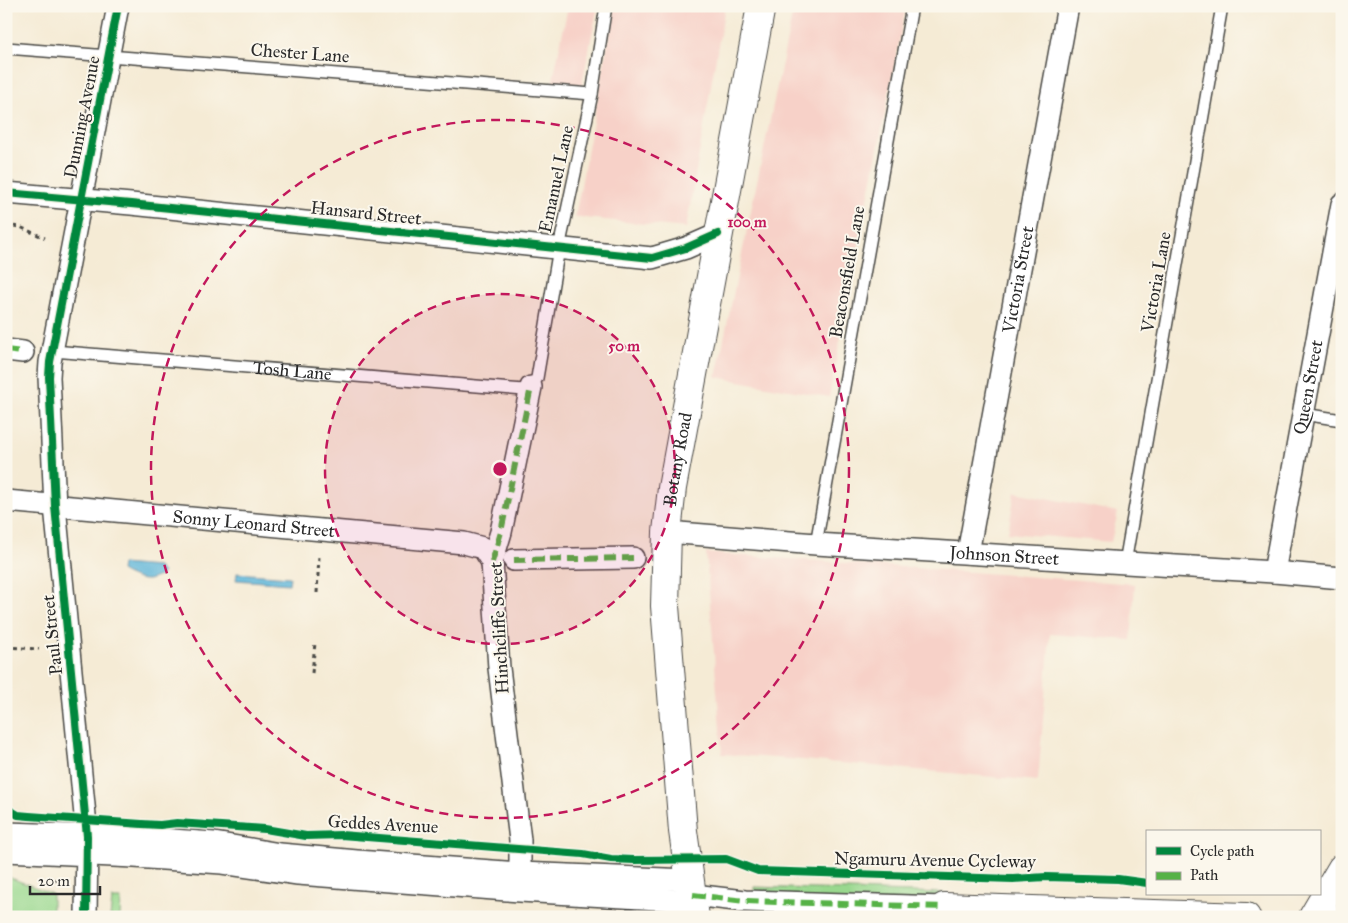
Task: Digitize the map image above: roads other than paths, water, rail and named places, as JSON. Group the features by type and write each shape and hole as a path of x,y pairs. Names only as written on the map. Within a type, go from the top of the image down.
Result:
{"main road":[{"name":"Botany Road","path":"693,898 683,831 665,606 667,532 672,488 761,6"},
{"path":"1313,917 1342,868"},
{"path":"944,907 1246,917"}],"street":[{"name":"Dunning Avenue","path":"53,351 118,6"},
{"name":"Victoria Street","path":"968,553 1068,6"},
{"name":"Hansard Street","path":"6,194 652,258 686,248 718,234"},
{"name":"Queen Street","path":"1274,572 1342,204"},
{"name":"Paul Street","path":"53,351 49,377 55,506 88,846 86,917"},
{"name":"Hinchcliffe Street","path":"520,873 520,840 499,668 492,562 501,532 531,386"},
{"name":"Sonny Leonard Street","path":"6,501 464,543 483,548 492,562"},
{"name":"Johnson Street","path":"667,532 816,544 1274,572 1342,578"},
{"path":"514,560 633,558"},
{"name":"Geddes Avenue","path":"6,833 298,874 473,888 693,898"},
{"name":"Geddes Avenue","path":"6,851 88,846 214,843 280,854 520,873 693,898"},
{"path":"693,898 944,907"},
{"path":"1329,917 1342,915"}],"lane":[{"name":"Emanuel Lane","path":"531,386 537,378 559,248 592,94 606,6"},
{"name":"Beaconsfield Lane","path":"816,544 912,6"},
{"name":"Victoria Lane","path":"1125,563 1222,6"},
{"name":"Chester Lane","path":"6,48 592,94"},
{"name":"Tosh Lane","path":"53,351 524,390 531,386"},
{"path":"1303,414 1342,420"}],"water":[{"path":"122,564 158,567 163,572 161,576 142,580 121,571"},
{"path":"237,573 290,577 289,584 236,580"}]}
